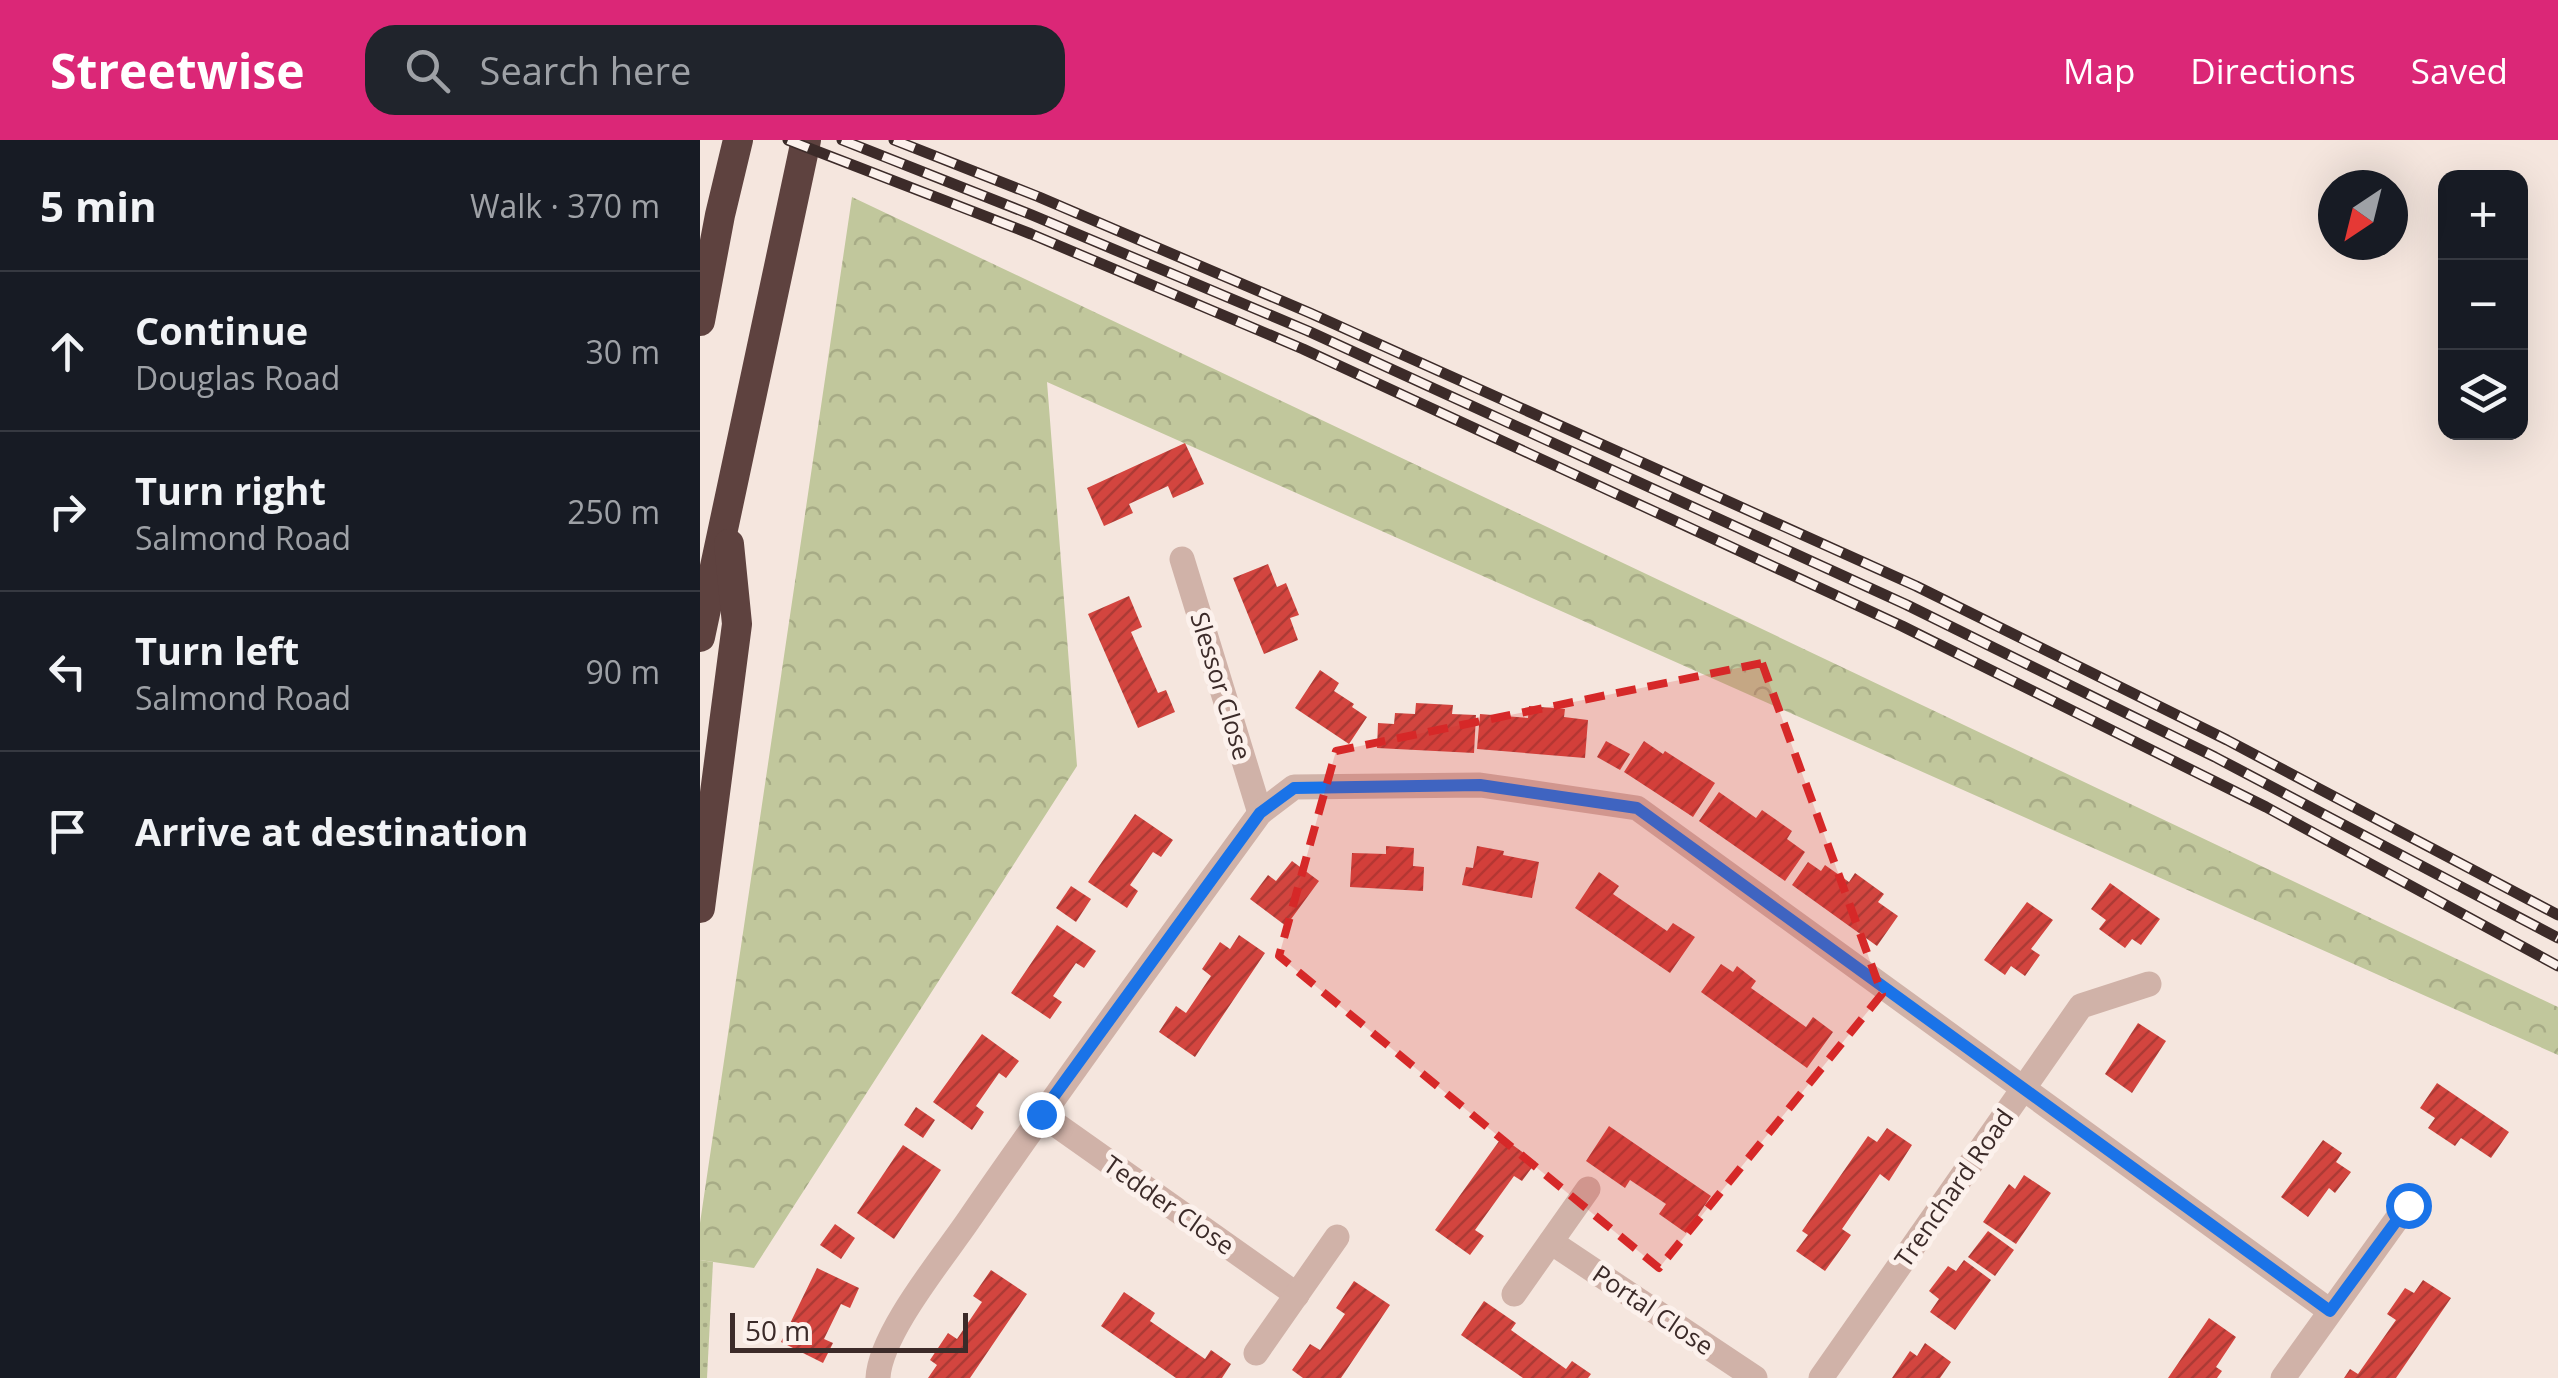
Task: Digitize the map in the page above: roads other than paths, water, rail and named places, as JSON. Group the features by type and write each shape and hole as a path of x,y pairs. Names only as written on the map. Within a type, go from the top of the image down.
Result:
{"highway":[{"path":"700,320 738,140"},
{"path":"700,637 806,140"},
{"path":"700,908 736,624 726,512"}],"street":[{"name":"Slessor Close","path":"1182,559 1260,813"},
{"path":"878,1378 893,1330 1041,1114 1260,813 1294,788 1480,785 1637,808 2330,1311"},
{"name":"Trenchard Road","path":"1821,1378 2081,1006 2149,984"},
{"name":"Tedder Close","path":"1041,1114 1296,1295"},
{"path":"1514,1294 1588,1190"},
{"path":"2283,1378 2408,1205"},
{"path":"1256,1354 1337,1237"},
{"name":"Portal Close","path":"1551,1242 1755,1378"}],"railway":[{"path":"788,140 1031,234 1303,349 1902,626 2266,807 2558,966"},
{"path":"842,140 1308,331 1907,605 2215,757 2558,938"},
{"path":"894,140 1039,197 1310,313 1916,586 2227,740 2558,915"}]}
